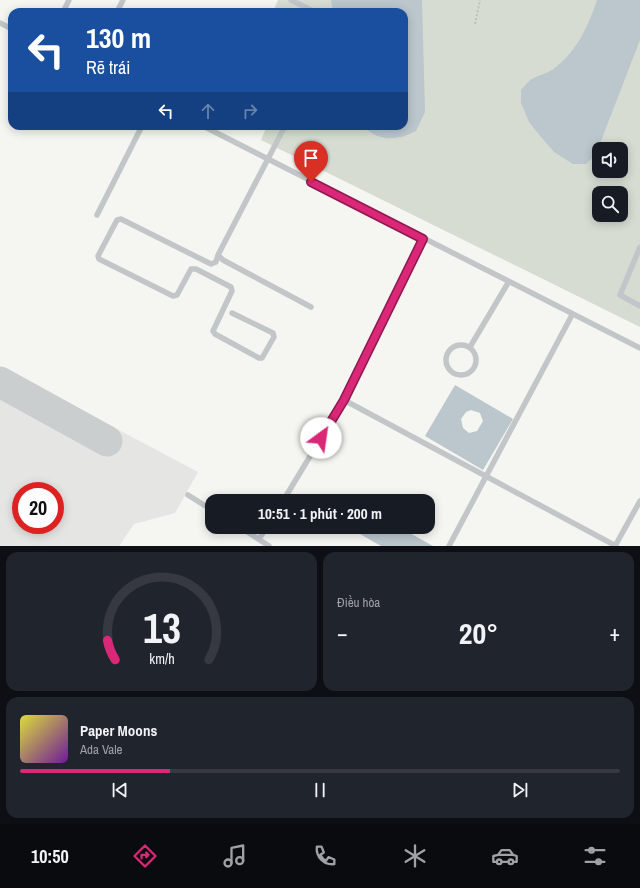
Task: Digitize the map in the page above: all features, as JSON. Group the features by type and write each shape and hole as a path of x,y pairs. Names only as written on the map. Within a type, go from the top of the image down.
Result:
{"lane":[{"path":"291,0 307,8"},
{"path":"97,215 140,130"},
{"path":"211,130 508,283 640,348"},
{"path":"232,313 273,333 274,337 262,358 259,358 214,334 213,330 232,291 231,287 196,269 191,269 177,295 174,296 99,259 98,256 117,220 121,218 211,264 216,262 218,255 284,130"},
{"path":"287,494 344,400 423,239"},
{"path":"640,247 620,295 640,306"},
{"path":"218,255 223,260 311,306"},
{"path":"470,347 508,283"},
{"path":"449,546 572,315"},
{"path":"459,345 470,347 476,355 476,366 473,370 464,375 453,372 447,364 447,354 454,346 459,345"},
{"path":"344,400 615,546 640,501"},
{"path":"188,495 205,506"},
{"path":"252,534 269,546"},
{"path":"260,539 263,534"}],"path":[{"path":"475,24 480,0"}],"shaded area":[{"path":"278,0 640,0 640,327 261,140 265,130 408,130 408,8 275,8"},
{"path":"331,0 422,0 425,112 416,131 402,137 388,138 375,135 368,130 408,130 408,8 332,8"},
{"path":"597,0 640,0 640,40 601,142 592,142 592,158 586,164 573,164 554,152 529,122 521,103 521,90 531,80 552,70 568,56 580,39 590,20"},
{"path":"0,367 198,472 175,513 134,524 119,546 0,546"},
{"path":"455,385 513,419 483,470 425,436","holes":["471,410 480,413 483,421 477,431 469,433 463,428 461,419 466,412"]},
{"path":"360,534 412,534 433,546 381,546"}],"taxiway":[{"path":"0,382 107,441"}],"route":[{"path":"311,182 423,239 344,400 321,438"}]}
